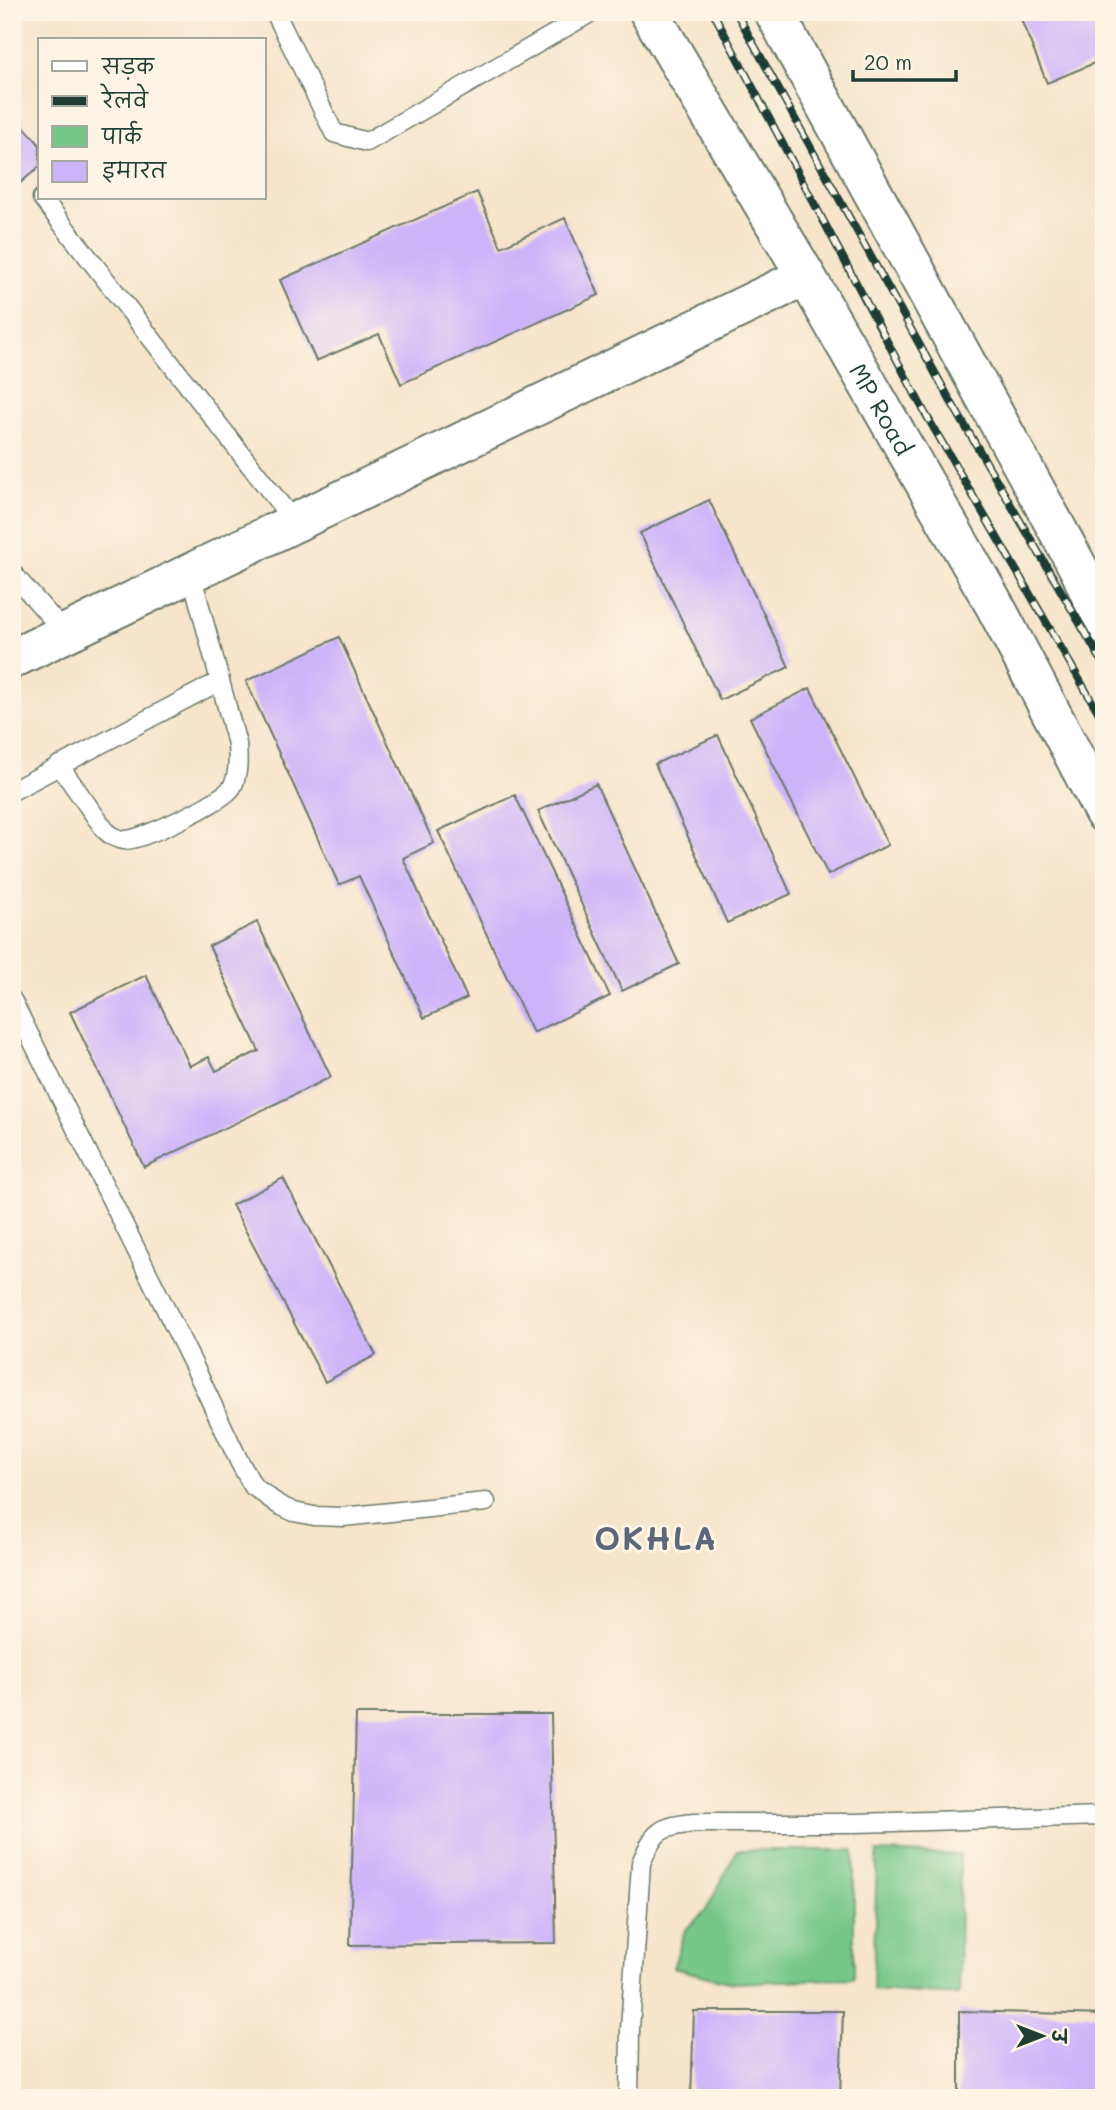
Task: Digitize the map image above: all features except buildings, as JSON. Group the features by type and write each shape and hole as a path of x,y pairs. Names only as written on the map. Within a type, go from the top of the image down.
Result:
{"main road":[{"name":"MP Road","path":"649,12 806,276 994,604 1104,813"},
{"path":"774,12 1080,571 1104,626"},
{"path":"12,659 806,276"}],"lane":[{"path":"275,12 334,133 367,142 592,12"},
{"path":"44,200 295,523"},
{"path":"12,573 65,634"},
{"path":"59,765 105,830 114,838 123,840 142,836 220,800 232,787 238,764 237,744 191,573"},
{"path":"12,791 219,682"},
{"path":"12,1000 253,1486 279,1505 294,1512 314,1516 343,1517 486,1502"},
{"path":"629,2098 630,2029 641,1863 649,1844 660,1831 670,1826 694,1824 856,1824 1104,1816"}],"green space":[{"path":"737,1850 854,1850 854,1978 732,1983 673,1968 685,1930 707,1909"},
{"path":"877,1852 960,1855 959,1995 873,1990"}],"railway":[{"path":"713,12 925,413 1104,722"},
{"path":"736,12 950,400 1104,665"}],"district":[{"name":"OKHLA","path":"656,1537"}]}
